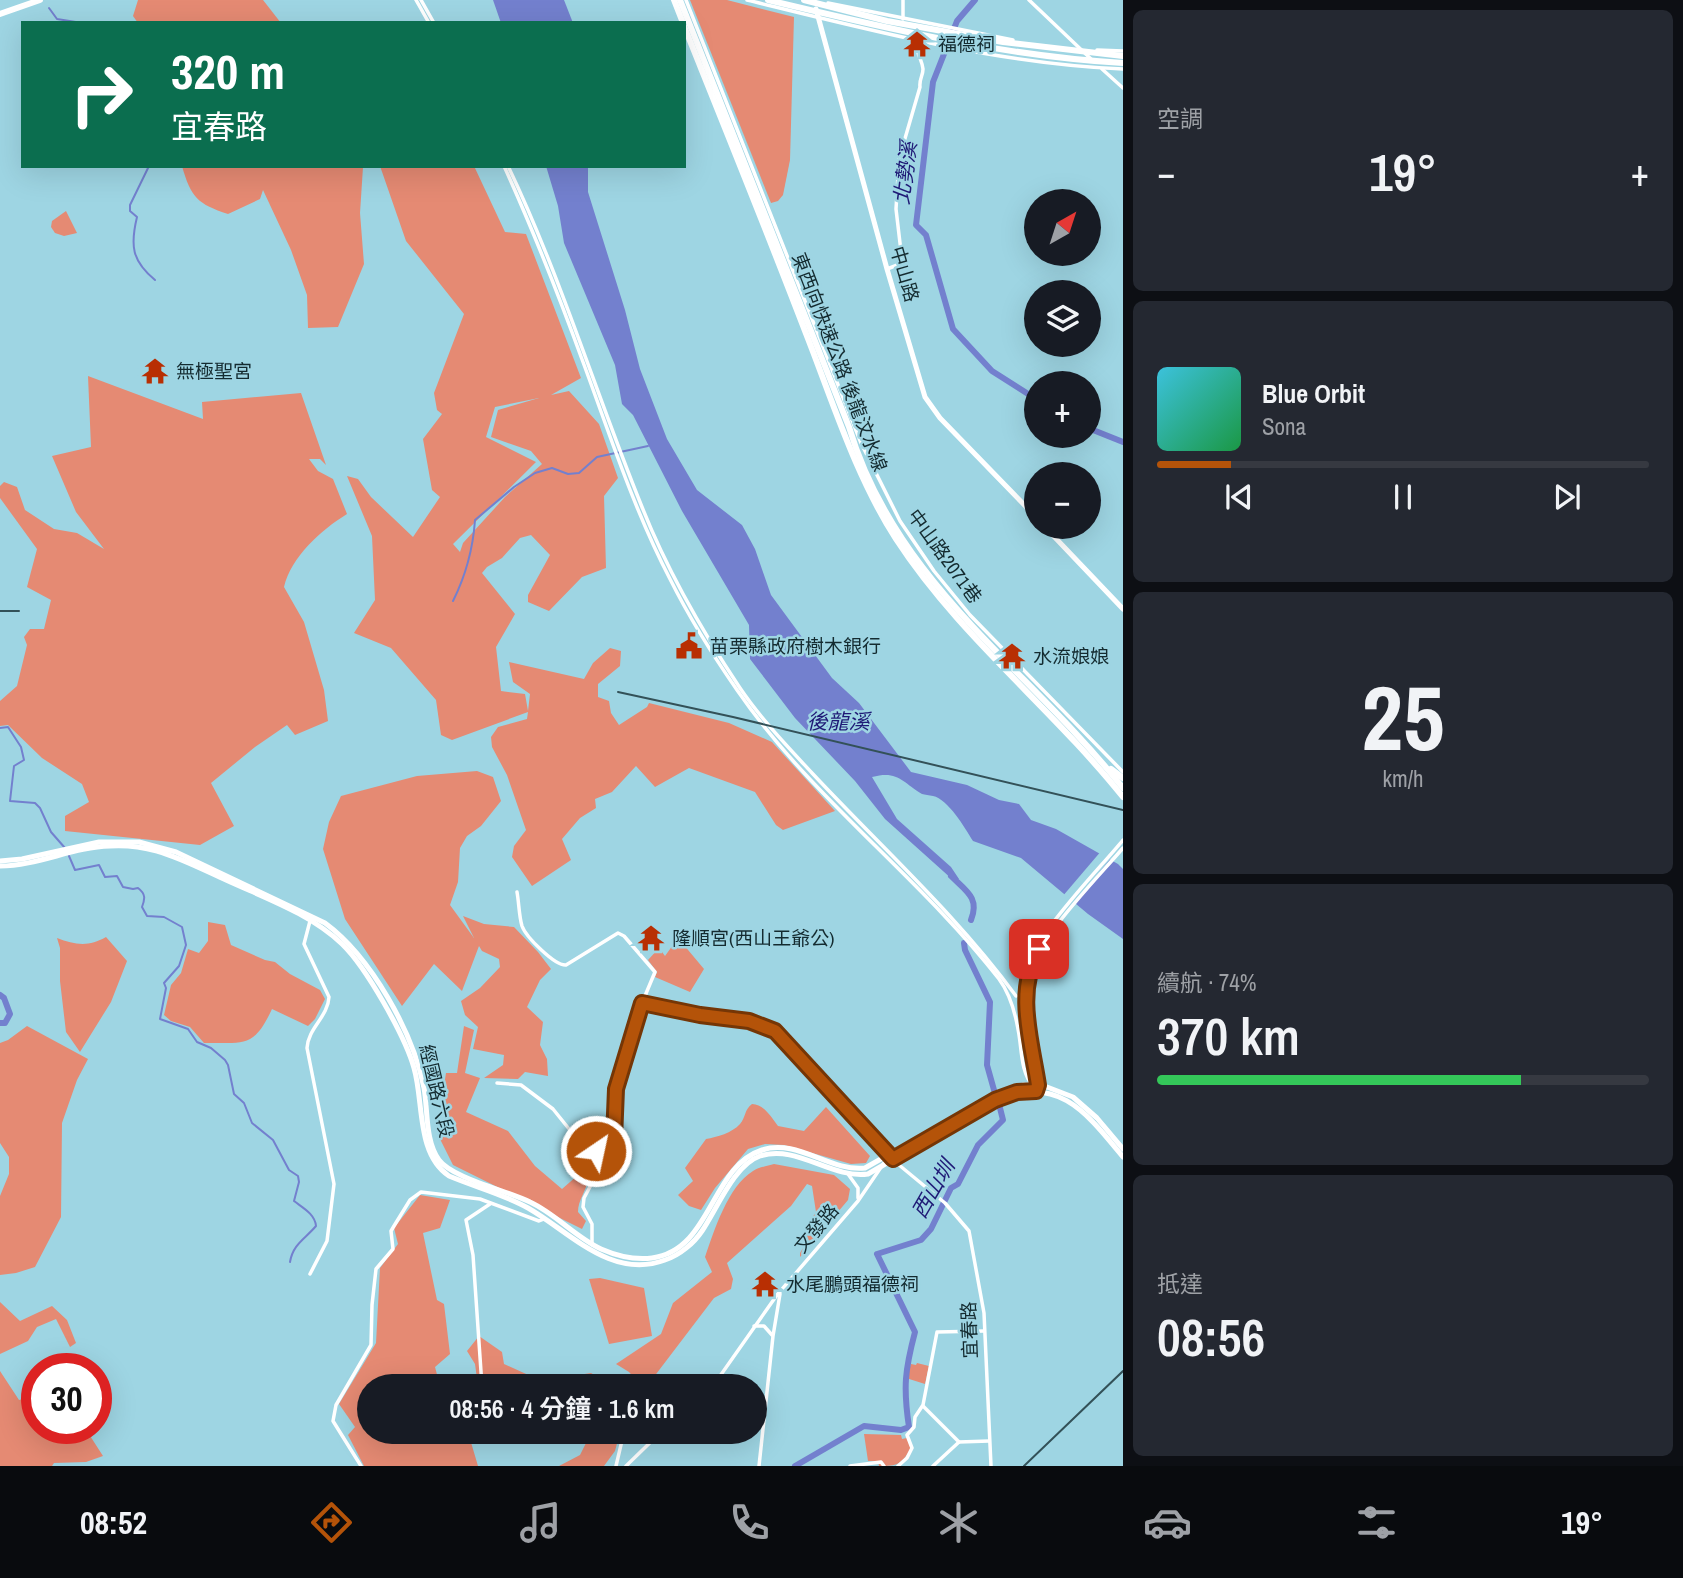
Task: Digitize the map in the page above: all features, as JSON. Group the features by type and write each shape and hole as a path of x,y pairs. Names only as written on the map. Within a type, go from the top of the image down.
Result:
{"highway":[{"path":"0,14 40,0"},
{"name":"東西向快速公路 後龍汶水線","path":"674,0 683,21"},
{"name":"東西向快速公路 後龍汶水線","path":"680,0 849,427 856,452 872,486 906,544 946,600 1104,764 1123,788"},
{"path":"768,0 898,31 983,46 1088,61 1123,62"},
{"path":"804,0 887,21 1003,43 1123,53"},
{"name":"東西向快速公路 後龍汶水線","path":"686,29 776,255 849,450 872,498 908,557 950,612 1087,753 1123,796"},
{"path":"1104,764 1123,778"}],"main road":[{"name":"中山路","path":"814,0 920,386 929,405 1024,504"},
{"path":"1056,539 1123,609"},
{"name":"經國路六段","path":"0,864 122,841 158,846 209,867 341,935 356,952 408,1035 425,1091 430,1136 439,1160 456,1173 531,1202 591,1247 630,1258 656,1258 672,1251 693,1234 733,1172 744,1160 771,1148 859,1169 891,1157"},
{"path":"880,1169 891,1157 992,1096 1016,1087 1035,1087 1069,1101 1096,1121 1123,1149"},
{"path":"1096,1121 1123,1157"},
{"name":"經國路六段","path":"788,1152 846,1173 864,1175 880,1169"}],"street":[{"path":"416,0 430,21"},
{"path":"421,0 430,21"},
{"name":"中山路2071巷","path":"686,0 861,443 900,521 934,571 970,615 1123,772"},
{"path":"747,0 819,18 1022,59 1123,69"},
{"path":"814,0 997,38 1123,53"},
{"path":"887,269 900,264 896,209 899,159 923,73 923,66 905,20 903,0"},
{"path":"1030,0 1123,88"},
{"path":"1022,59 1027,42"},
{"path":"507,168 531,215 557,278 642,509 696,618 741,690 771,728 835,798 930,893 1016,996"},
{"path":"507,168 567,318 638,510 669,578 693,620 738,692 768,731 928,896 1001,982 1015,1013 1026,1077 1035,1087"},
{"path":"1035,1087 1042,1074 1021,983 1029,957 1050,927 1123,840"},
{"path":"1035,1087 1026,986 1035,956 1123,848"},
{"path":"517,892 522,927 551,960 566,965 618,933 624,936 654,972 616,1089 614,1139 590,1155 586,1161 592,1183 584,1198 583,1207 592,1224 591,1247"},
{"path":"310,1274 327,1241 334,1184 307,1048 310,1033 327,1009 329,1001 304,944 312,918"},
{"path":"642,1003 700,1015 749,1021 775,1031 891,1157"},
{"path":"497,1083 521,1085 553,1109 590,1155"},
{"name":"宜春路","path":"891,1157 945,1203 969,1231 983,1297 991,1466"},
{"name":"文發路","path":"721,1374 754,1326 858,1201 880,1169"},
{"path":"846,1173 858,1188 858,1201"},
{"path":"361,1466 333,1418 336,1405 371,1345 376,1269 393,1249 391,1231 410,1200 421,1192 480,1199 539,1221 548,1216"},
{"path":"481,1374 472,1255 466,1220 492,1203"},
{"path":"759,1466 773,1336 781,1292"},
{"path":"754,1326 768,1327 773,1336"},
{"path":"898,1466 911,1453 912,1444 907,1435 914,1427 915,1417 923,1405 937,1332 984,1331"},
{"path":"923,1405 959,1442"},
{"path":"933,1466 959,1442 989,1441"},
{"path":"615,1466 621,1444"},
{"path":"626,1466 649,1444"},
{"path":"850,1466 881,1462 884,1466"}],"shaded area":[{"path":"138,0 263,0 279,21 137,21 133,16"},
{"path":"690,0 727,0 794,17 790,160 783,195 778,201 771,203"},
{"path":"183,168 363,168 360,213 364,264 338,327 308,328 307,295 291,250 263,190 260,199 228,214 203,203 189,186"},
{"path":"381,168 475,168 505,232 526,234 581,378 551,395 569,391 599,424 618,478 604,496 606,568 582,577 549,611 528,602 528,595 550,555 531,535 520,538 502,558 482,573 515,614 496,647 501,691 525,694 528,711 530,694 513,682 509,662 584,679 593,663 610,648 621,651 620,666 598,684 598,697 609,701 611,713 619,725 649,703 729,723 772,742 835,811 783,830 776,825 755,792 689,768 655,787 636,766 612,792 595,799 596,808 580,818 562,839 571,860 532,886 512,857 514,846 526,830 507,775 492,747 491,737 498,727 527,719 528,712 452,740 441,735 436,700 391,648 354,633 375,600 372,536 347,476 358,479 371,497 413,537 440,497 432,490 423,439 442,414 437,410 434,393 464,314 406,241","holes":["539,398 498,410 491,437 531,451 542,464 505,497 463,543 460,552 453,544 536,462 486,437 495,407"]},
{"path":"66,211 77,233 64,236 55,233 51,227 52,221"},
{"path":"88,376 203,419 202,402 301,393 326,465 320,459 309,459 318,471 333,479 347,514 308,545 293,565 284,587 304,622 324,690 328,721 295,735 287,725 211,783 234,826 200,845 65,831 65,816 89,802 82,784 42,758 8,725 0,726 0,701 17,686 27,645 24,637 30,629 44,629 51,600 27,587 37,549 0,498 0,486 4,482 17,487 25,510 54,529 77,533 104,549 76,512 52,456 91,447"},
{"path":"477,771 493,777 501,801 481,826 467,836 460,848 458,882 450,905 474,938 463,916 484,924 514,927 551,969 540,980 527,1007 543,1022 540,1045 547,1059 548,1076 525,1072 518,1079 484,1078 503,1065 504,1055 473,1049 478,1027 465,1015 461,1001 480,988 500,967 499,959 482,951 479,946 462,991 434,964 402,1006 345,919 323,849 329,822 341,796 417,776"},
{"path":"208,922 225,925 231,945 275,962 290,974 320,990 325,999 315,1019 308,1026 272,1009 259,1031 246,1041 204,1043 190,1027 171,1021 164,1015 171,985 181,973 188,949 199,953 208,941"},
{"path":"106,937 127,961 111,1002 80,1052 66,1032 57,938 82,944"},
{"path":"678,938 704,969 690,992 655,977 657,972 648,960 659,948 665,956"},
{"path":"27,1026 88,1059 77,1080 62,1123 61,1217 35,1267 0,1275 0,1196 9,1174 9,1157 0,1143 0,1043"},
{"path":"464,1026 474,1030 465,1073 480,1078 466,1112 508,1131 535,1166 562,1189 578,1175 588,1179 578,1208 586,1221 582,1229 453,1165 439,1137 452,1136 442,1099 446,1073 457,1073"},
{"path":"752,1104 764,1109 778,1126 804,1131 826,1107 870,1156 866,1163 851,1164 784,1145 765,1144 748,1149 715,1188 701,1210 689,1206 678,1195 693,1181 685,1168 706,1139 737,1127"},
{"path":"774,1164 834,1175 850,1189 848,1200 800,1257 807,1242 804,1230 816,1212 812,1186 807,1184 791,1206 727,1263 733,1279 731,1289 714,1298 656,1374 631,1374 616,1364 661,1334 673,1303 712,1272 705,1257 729,1198 744,1178"},
{"path":"420,1195 450,1200 440,1228 423,1233 437,1300 444,1304 450,1354 435,1367 437,1374 357,1374 376,1343 380,1268 398,1244 394,1228"},
{"path":"600,1278 644,1288 652,1336 609,1344 589,1279"},
{"path":"0,1302 20,1321 52,1306 67,1320 76,1343 70,1347 56,1319 37,1327 28,1341 0,1354"},
{"path":"479,1336 502,1352 504,1364 526,1374 476,1374 475,1364 467,1351"},
{"path":"911,1364 929,1366 925,1384 906,1378"},
{"path":"0,1371 21,1399 21,1444 95,1444 103,1456 86,1462 54,1463 52,1466 0,1466"},
{"path":"357,1374 357,1444 471,1444 478,1466 364,1466 348,1435 355,1427 339,1404"},
{"path":"864,1434 901,1435 902,1439 907,1438 911,1449 898,1464 879,1466 878,1461 868,1461"},
{"path":"586,1444 617,1444 604,1466 559,1466 580,1455"}],"water":[{"path":"493,0 564,0 572,21 500,21"},
{"name":"後龍溪","path":"547,168 588,168 588,192 625,310 640,369 667,439 697,490 742,525 755,549 771,595 832,678 859,703 911,772 967,785 999,800 1019,804 1031,820 1056,829 1118,864 1123,869 1123,939 1088,914 1021,858 973,841 956,815 939,798 922,794 894,776 872,777 897,819 951,867 959,879 953,880 885,819 855,781 795,718 750,659 749,625 682,511 633,415 622,404 615,365 564,243 558,206"}],"pier":[{"path":"1102,850 1112,857 1072,905 1062,897"}],"waterway":[{"name":"北勢溪","path":"975,0 957,21 933,82 916,225 926,235 953,329 992,371 1024,391"},
{"path":"49,8 57,19 70,21"},
{"path":"148,168 130,205 130,211 137,217 134,236 137,259 155,280"},
{"name":"北勢溪","path":"1101,433 1123,442"},
{"path":"453,601 468,562 475,520 514,487 535,473 552,468 568,474 579,473 597,457 648,446"},
{"path":"0,728 8,727 21,747 24,760 14,766 10,801 35,803 51,832 65,848"},
{"path":"69,856 75,870 99,865 105,877 117,876 123,887 138,888 144,895 142,907 147,916 164,917 182,927 186,945 179,966 164,983 166,988 160,1019 188,1029 197,1042 211,1048 225,1060 234,1094 244,1103 252,1123 273,1140 289,1170 298,1176 294,1201 311,1215 316,1226 297,1246 290,1262"},
{"name":"西山圳","path":"951,876 973,900 971,920"},
{"name":"西山圳","path":"964,943 990,1002 987,1065 994,1090"},
{"path":"0,995 4,998 10,1014 5,1023 0,1023"},
{"name":"西山圳","path":"795,1466 864,1426 901,1430 909,1427 906,1379 915,1332 877,1254 921,1240 931,1229 951,1188 958,1184 978,1145 1003,1120 1000,1108"}],"railway":[{"path":"0,611 19,611"},
{"path":"618,692 1123,810"},
{"path":"1024,1466 1123,1371"}],"place":[{"name":"福德祠","path":"917,44"},
{"name":"無極聖宮","path":"155,371"},
{"name":"苗栗縣政府樹木銀行","path":"689,646"},
{"name":"水流娘娘","path":"1012,656"},
{"name":"隆順宮(西山王爺公)","path":"651,938"},
{"name":"水尾鵬頭福德祠","path":"765,1284"}],"route":[{"path":"596,1151 614,1139 614,1098 642,1003 700,1015 749,1021 775,1031 893,1159 995,1100 1017,1092 1036,1091 1038,1085 1025,993 1027,974 1039,949"}]}
